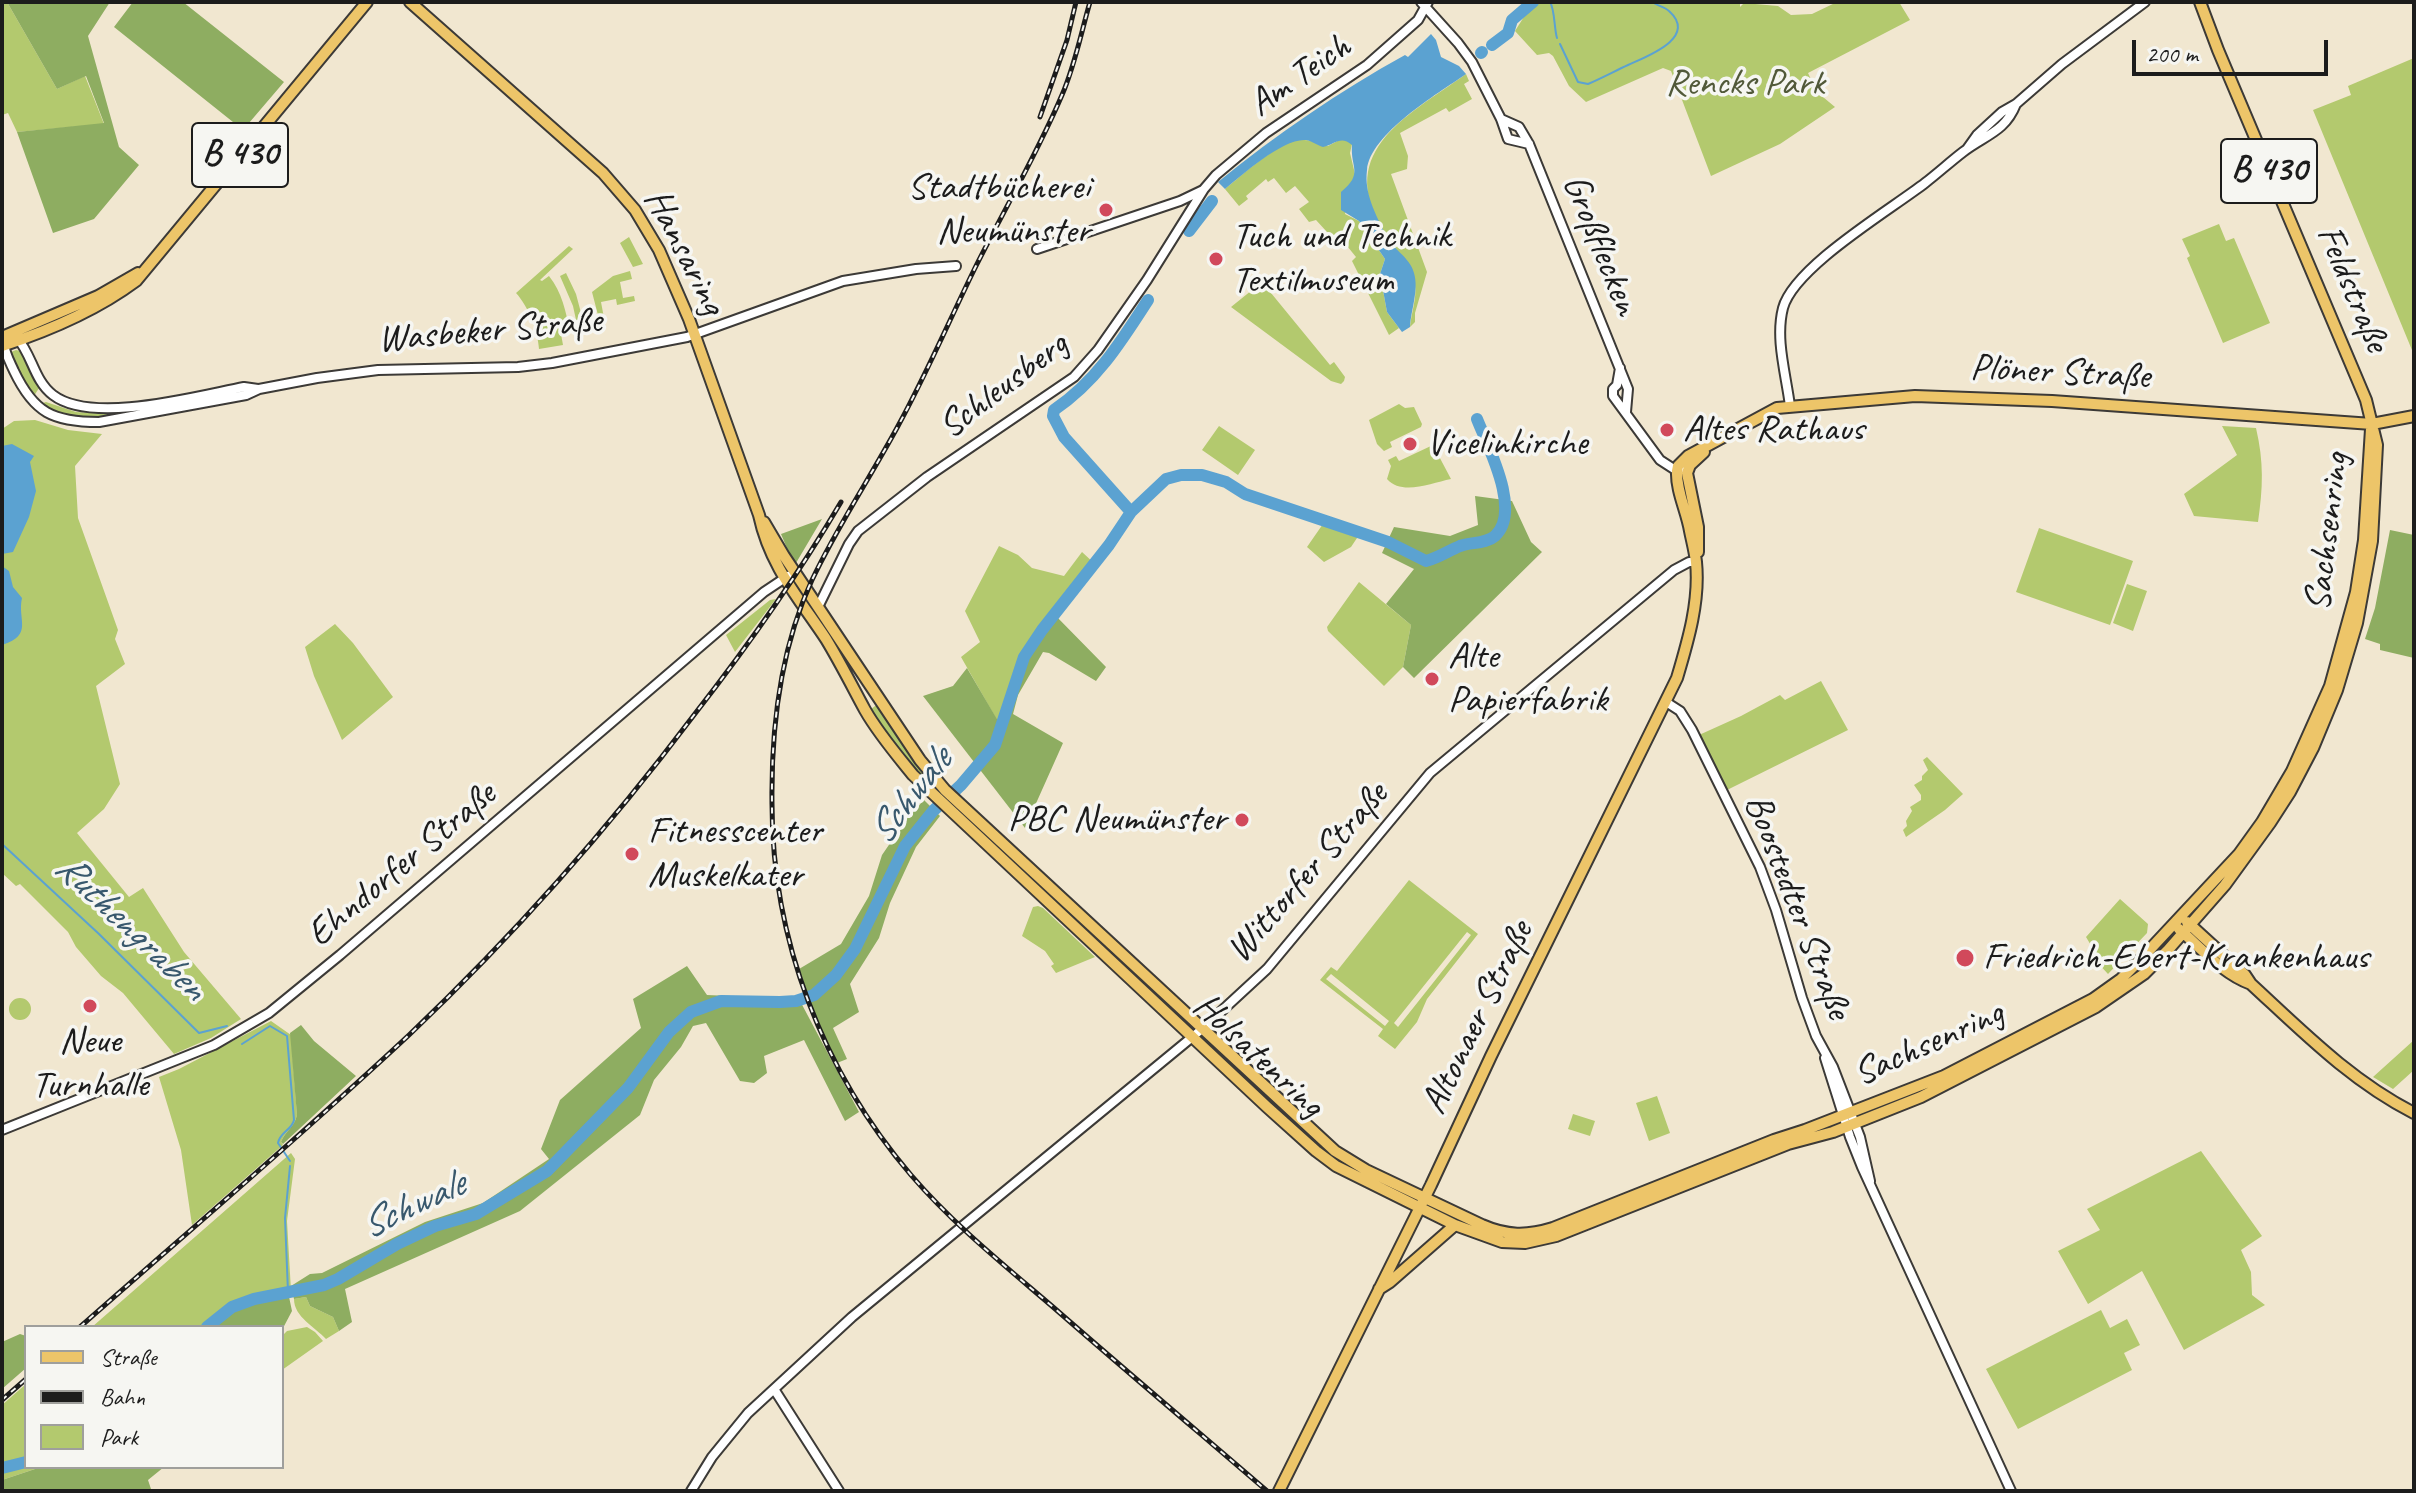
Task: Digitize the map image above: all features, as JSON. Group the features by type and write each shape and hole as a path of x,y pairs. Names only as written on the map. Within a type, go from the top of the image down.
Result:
{"main road":[{"name":"B 430","path":"7,340 94,308 136,281 367,2"},
{"name":"Hansaring","path":"410,2 618,189 645,226 659,250 694,335 759,515 764,537 784,578"},
{"name":"Feldstraße","path":"2200,2 2366,400 2372,424"},
{"name":"Plöner Straße","path":"1683,467 1711,445 1760,416 1790,406 1915,396 2052,401 2372,424 2414,416"},
{"name":"Sachsenring","path":"1849,1119 1944,1076 2084,1005 2121,979 2182,925 2239,854 2292,771 2323,706 2349,623 2364,540 2372,424"},
{"name":"Altonaer Straße","path":"1279,1491 1677,678 1691,623 1699,545 1695,512 1683,467"},
{"name":"Altonaer Straße","path":"1683,467 1678,485 1696,562"},
{"path":"1684,503 1695,512"},
{"name":"Hansaring","path":"759,515 794,571"},
{"name":"Holsatenring","path":"794,571 941,794"},
{"name":"Holsatenring","path":"784,578 826,639 876,727 913,775 941,794 1335,1151 1455,1225 1502,1242 1525,1243 1548,1238 1849,1119"},
{"name":"Holsatenring","path":"952,804 1192,1037 1325,1158 1346,1172 1501,1233 1537,1233 1849,1119"},
{"name":"Sachsenring","path":"1849,1119 1933,1091 2096,1007 2144,974 2171,947 2182,925"},
{"path":"2182,925 2208,955"},
{"path":"2182,925 2245,975 2251,984 2349,1072 2414,1113"},
{"path":"2171,947 2186,944 2251,984"},
{"path":"1378,1290 1455,1225"}],"street":[{"path":"1790,406 1781,330 1783,307 1808,271 2010,119 2016,104 2062,64 2145,2"},
{"name":"Großflecken","path":"1425,4 1472,62 1501,119 1510,128"},
{"name":"Am Teich","path":"1204,189 1266,133 1387,49 1418,20 1425,4"},
{"name":"Großflecken","path":"1510,128 1519,127 1520,137 1529,144 1620,368 1622,385 1629,392 1622,399"},
{"name":"Großflecken","path":"1510,128 1508,139 1520,137"},
{"path":"1037,249 1173,203 1204,189"},
{"name":"Schleusberg","path":"818,607 858,531 927,477 1074,377 1098,350 1147,280 1204,189"},
{"name":"Wasbeker Straße","path":"7,340 22,388 42,410 82,422 116,420 246,395 259,389 378,370 535,366 669,342 843,281 956,266"},
{"name":"Wasbeker Straße","path":"7,340 56,398 89,408 140,405 244,387 259,389"},
{"name":"Großflecken","path":"1622,385 1612,393 1622,399 1626,412 1660,460 1683,467"},
{"path":"1660,460 1683,467"},
{"name":"Wittorfer Straße","path":"691,1491 712,1457 748,1413 852,1317 1202,1029 1267,969 1434,769 1674,570 1696,562"},
{"name":"Ehndorfer Straße","path":"2,1130 214,1045 269,1013 726,624 794,571"},
{"name":"Boostedter Straße","path":"1666,702 1680,711 1692,730 1760,867 1827,1069 1849,1119 1862,1167 2011,1491"},
{"path":"774,1389 839,1491"}],"green space":[{"path":"2,2 7,2 57,89 85,76 104,124 17,132 8,113 2,115"},
{"path":"7,2 110,2 88,36 119,147 139,165 94,219 53,233 17,132 104,123 86,76 57,89"},
{"path":"133,2 183,2 284,82 243,130 114,27"},
{"name":"Rencks Park","path":"1538,2 1740,2 1740,7 1744,3 1778,6 1791,15 1812,14 1837,2 1899,2 1910,20 1808,73 1817,92 1835,107 1780,144 1711,176 1671,71 1663,68 1586,102 1569,86 1553,56 1549,53 1537,55 1515,31 1527,12"},
{"path":"2414,58 2414,355 2313,110 2351,95 2348,86"},
{"path":"1466,74 1469,81 1464,84 1472,99 1449,112 1446,108 1400,133 1408,156 1407,169 1391,174 1427,272 1415,322 1410,327 1415,295 1414,277 1372,210 1367,184 1371,161 1382,141 1399,123"},
{"path":"1341,139 1352,144 1350,153 1355,174 1345,214 1359,221 1385,259 1380,274 1387,312 1399,328 1389,335 1352,261 1356,257 1343,241 1327,232 1316,220 1309,222 1299,209 1309,202 1295,186 1286,193 1274,178 1268,182 1266,179 1239,206 1225,189 1289,142 1305,140 1328,146"},
{"path":"2219,224 2226,241 2234,238 2270,323 2223,343 2182,239"},
{"path":"629,237 643,264 633,267 620,243"},
{"path":"569,246 573,249 540,280 549,276 553,282 563,302 570,332 561,334 563,345 539,349 532,319 516,293"},
{"path":"630,271 632,279 620,282 623,298 634,296 635,301 617,305 616,299 601,302 604,318 599,319 592,292 613,276"},
{"path":"566,273 576,294 585,328 578,329 573,306 560,276"},
{"path":"1262,282 1330,365 1334,362 1345,377 1341,384 1331,381 1231,307"},
{"path":"16,350 20,351 39,388 34,396 10,355"},
{"path":"46,402 76,412 106,414 159,407 84,418 69,416 40,404"},
{"path":"1399,404 1405,408 1414,407 1422,424 1390,442 1392,447 1384,451 1377,444 1369,420"},
{"path":"35,420 68,430 102,434 75,466 78,518 118,630 115,639 125,664 96,686 120,784 104,809 77,833 129,897 143,888 184,952 241,1019 211,1038 174,1054 123,993 101,976 76,947 68,932 20,884 16,886 2,873 2,429 14,421"},
{"path":"1219,426 1255,450 1238,475 1202,450"},
{"path":"2222,426 2256,428 2262,475 2258,522 2194,516 2184,494 2237,455"},
{"path":"1433,445 1451,479 1409,488 1387,479 1391,466 1388,460 1396,456 1399,461"},
{"path":"1475,496 1512,501 1531,542 1542,552 1414,678 1403,667 1411,625 1386,604 1414,569 1382,553 1394,527 1450,536 1478,525"},
{"path":"822,519 796,563 781,534"},
{"path":"1325,521 1359,535 1351,547 1324,562 1307,547"},
{"path":"2039,528 2133,561 2110,625 2016,592"},
{"path":"2390,530 2414,535 2414,658 2380,650 2380,644 2365,639 2375,608"},
{"path":"999,546 1018,555 1032,568 1064,576 1082,552 1095,564 1024,657 1001,727 961,657 980,642 965,611"},
{"path":"1359,582 1411,625 1403,667 1384,686 1327,627"},
{"path":"2127,584 2147,591 2133,631 2113,623"},
{"path":"776,599 735,652 726,635 770,600"},
{"path":"1054,614 1106,667 1096,681 1043,652 1018,695 1013,714 1063,743 1025,828 923,696 953,686 967,668 1001,726 1024,657"},
{"path":"335,624 393,697 342,740 305,647"},
{"path":"1821,681 1848,730 1727,790 1699,735 1780,695 1785,700"},
{"path":"879,706 935,789 896,749 870,710"},
{"path":"1927,757 1963,794 1906,837 1903,830 1912,811 1910,807 1921,800 1914,785 1922,780 1928,770 1923,760"},
{"path":"924,800 940,816 916,847 890,903 879,938 850,984 859,1012 833,1028 847,1059 837,1063 822,1034 799,969 841,944 869,896 882,855"},
{"path":"962,813 1192,1026 1189,1028 961,816"},
{"path":"1409,880 1478,934 1427,999 1417,1022 1395,1049 1378,1036 1383,1029 1320,980 1331,967 1337,971","holes":["1467,932 1471,935 1398,1027 1394,1023","1331,974 1389,1021 1385,1026 1326,979"]},
{"path":"2120,899 2148,924 2147,933 2108,974 2096,961 2098,957 2086,937"},
{"path":"1038,906 1095,957 1056,973 1045,951 1022,936 1033,907"},
{"path":"687,966 707,995 799,999 859,1112 845,1121 804,1040 764,1056 767,1073 754,1083 740,1081 706,1023 693,1026 681,1047 654,1080 640,1115 520,1211 345,1289 352,1322 339,1331 333,1317 310,1306 306,1297 294,1299 291,1286 310,1274 322,1273 425,1222 483,1203 549,1159 541,1149 560,1100 641,1028 633,999"},
{"path":"20,998 28,1001 31,1009 28,1017 20,1020 12,1017 9,1009 12,1001"},
{"path":"271,1021 291,1035 296,1119 281,1142 283,1145 192,1225 181,1150 159,1077"},
{"path":"301,1025 314,1041 356,1076 283,1144 281,1142 297,1115 290,1033"},
{"path":"1205,1037 1332,1154 1400,1191 1339,1164 1324,1154 1202,1040"},
{"path":"2414,1040 2414,1070 2393,1089 2373,1077"},
{"path":"1657,1096 1670,1133 1649,1141 1636,1103"},
{"path":"1573,1114 1595,1121 1590,1136 1568,1129"},
{"path":"2201,1151 2262,1236 2241,1250 2251,1272 2252,1295 2265,1305 2184,1350 2142,1271 2088,1304 2058,1251 2100,1230 2087,1209"},
{"path":"291,1153 295,1159 287,1221 291,1291 254,1299 211,1323 213,1325 94,1325"},
{"path":"288,1292 292,1311 284,1326 213,1325 211,1322 230,1310 266,1296"},
{"path":"306,1297 310,1306 333,1317 339,1331 326,1339 306,1321 297,1311 294,1299"},
{"path":"2101,1310 2110,1328 2127,1319 2140,1345 2124,1353 2132,1370 2018,1429 1986,1369"},
{"path":"307,1327 323,1341 284,1369 284,1334"},
{"path":"20,1334 24,1335 24,1370 2,1389 2,1342"},
{"path":"24,1386 24,1469 35,1469 2,1480 2,1405"},
{"path":"35,1469 162,1469 148,1480 151,1489 148,1491 2,1491 2,1480"}],"water":[{"path":"1431,34 1441,57 1459,66 1466,74 1392,129 1371,156 1367,170 1369,196 1378,219 1388,239 1409,262 1414,273 1415,293 1410,327 1402,332 1387,312 1380,274 1385,259 1359,221 1341,210 1341,192 1354,175 1352,145 1341,140 1323,147 1306,140 1297,141 1263,158 1225,189 1218,182 1285,130 1332,99 1405,55 1408,57"},
{"path":"12,444 34,456 30,462 36,491 29,517 13,552 2,554 2,446"},
{"path":"2,566 9,571 13,587 22,598 22,626 18,637 2,645"}],"waterway":[{"name":"Schwale","path":"1492,45 1508,33 1512,20 1533,2"},
{"path":"1550,2 1557,38"},
{"path":"1560,44 1578,82 1593,82 1656,52 1674,38 1678,30 1677,21 1667,10 1652,2"},
{"path":"1189,231 1212,201"},
{"path":"1131,512 1064,437 1053,416 1054,410 1083,387 1107,360 1148,300"},
{"name":"Schwale","path":"210,1325 232,1307 254,1299 324,1285 338,1279 397,1244 435,1226 476,1214 547,1171 628,1088 669,1032 691,1012 721,1001 796,1001 814,995 836,975 855,949 905,846 995,745 1024,657 1042,630 1131,512 1166,479 1202,475 1226,482 1245,494 1388,542 1426,561 1460,546 1491,539 1502,525 1504,495 1495,462 1477,419"},
{"name":"Ruthengraben","path":"2,844 199,1033 227,1026"},
{"name":"Ruthengraben","path":"242,1044 270,1026 287,1036 294,1120 278,1143 290,1161"},
{"name":"Ruthengraben","path":"288,1292 285,1218 290,1166"},
{"name":"Schwale","path":"2,1468 24,1462"}],"railway":[{"path":"1040,117 1067,40 1076,2"},
{"path":"1090,2 1067,84 1042,139 908,407 832,541 801,606 785,661 776,718 772,776 774,855 781,905 808,1002 852,1093 911,1175 998,1260 1267,1491"},
{"path":"82,1325 409,1035 558,881 628,799 714,689 789,584 841,502"},
{"path":"2,1400 24,1381"}],"place":[{"name":"Stadtbücherei Neumünster","path":"1106,210"},
{"name":"Tuch und Technik Textilmuseum","path":"1216,259"},
{"name":"Altes Rathaus","path":"1667,430"},
{"name":"Vicelinkirche","path":"1410,444"},
{"name":"Alte Papierfabrik","path":"1432,679"},
{"name":"PBC Neumünster","path":"1242,820"},
{"name":"Fitnesscenter Muskelkater","path":"632,854"},
{"name":"Friedrich-Ebert-Krankenhaus","path":"1965,958"},
{"name":"Neue Turnhalle","path":"90,1006"}]}
